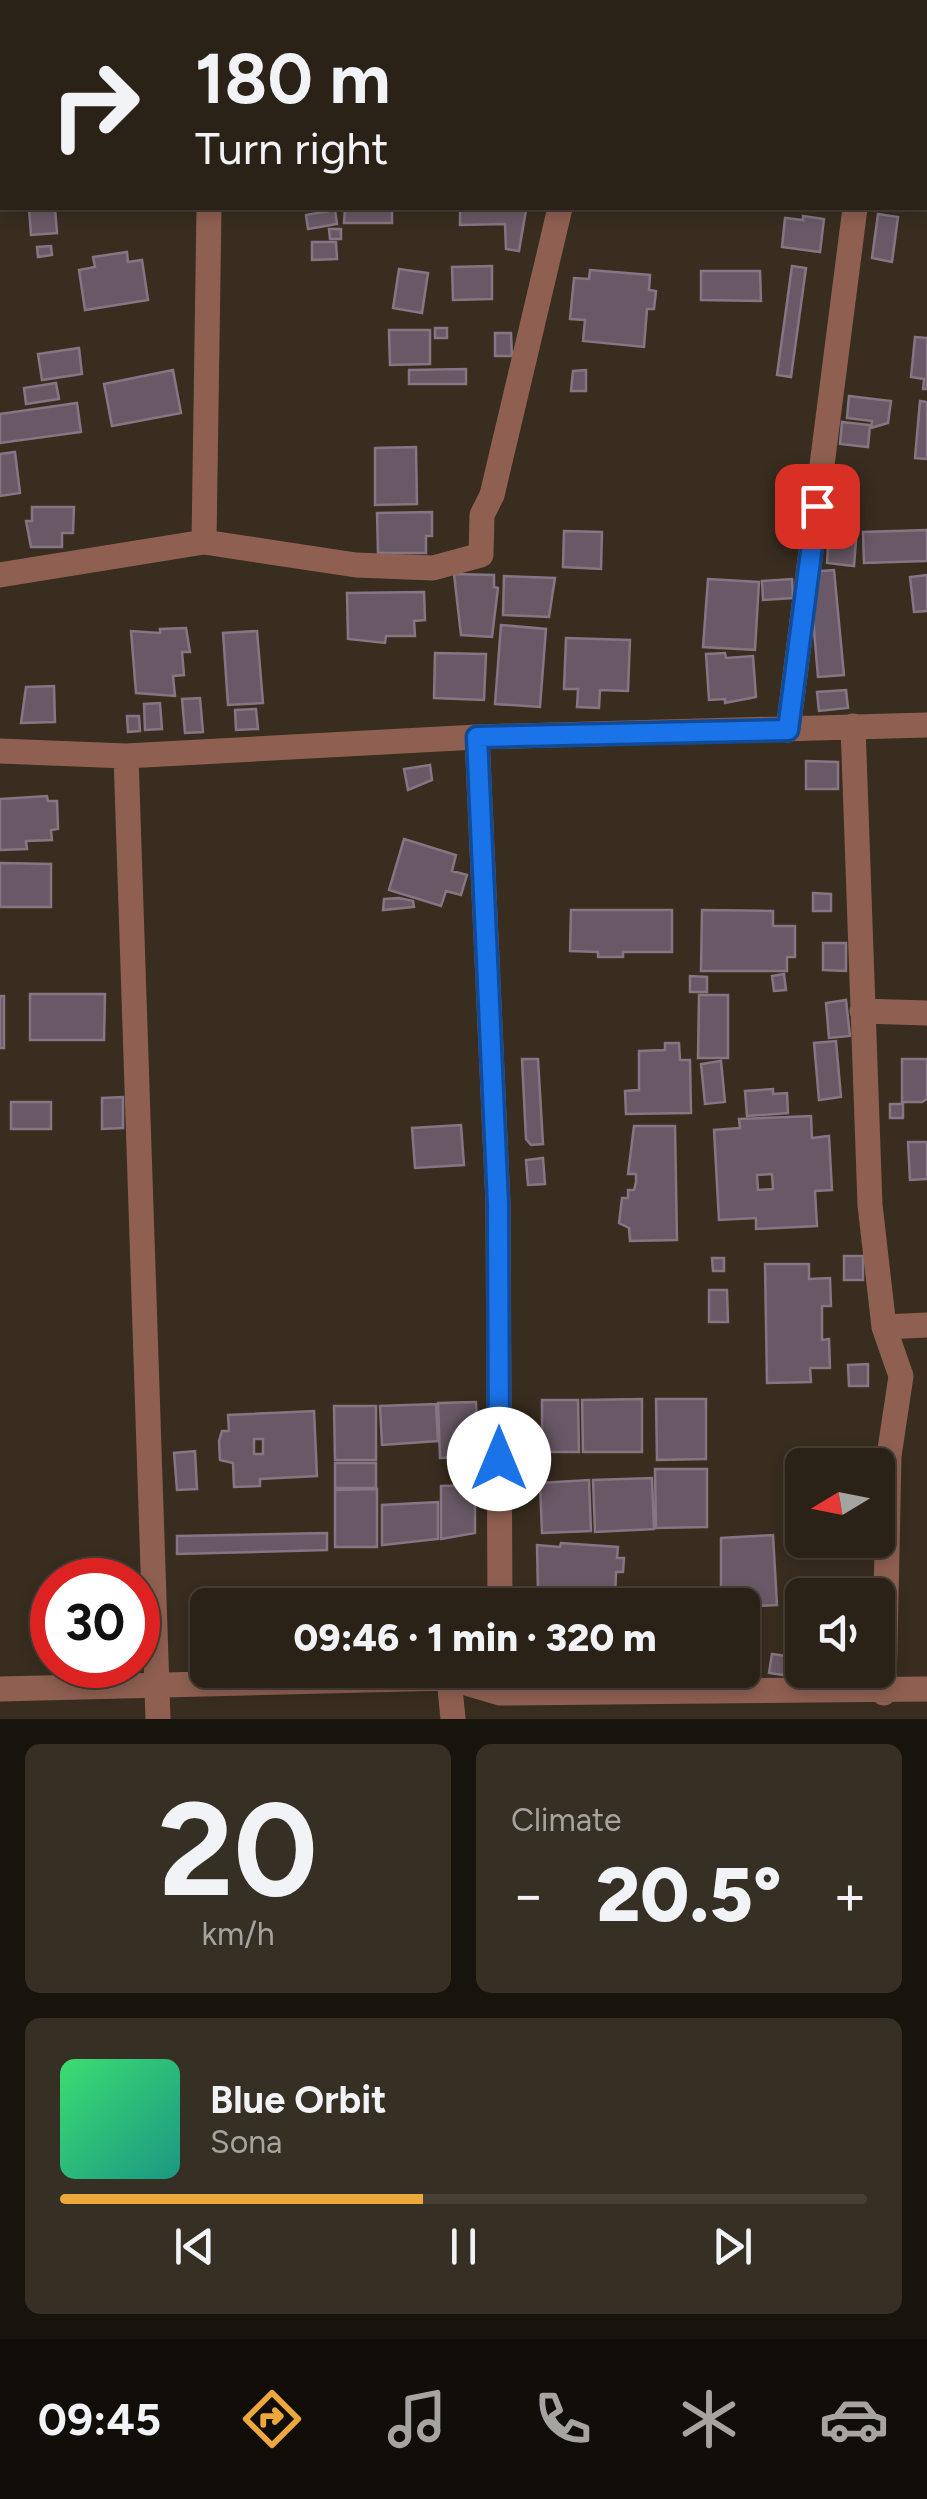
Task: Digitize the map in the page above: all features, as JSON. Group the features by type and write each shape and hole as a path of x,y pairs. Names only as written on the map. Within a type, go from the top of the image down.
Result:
{"street":[{"path":"204,542 210,210"},
{"path":"0,575 204,542 356,565 433,568 482,556 482,515 492,495 560,210"},
{"path":"788,730 855,210"},
{"path":"0,751 126,756 477,737 927,725"},
{"path":"854,726 870,1205 884,1327 901,1376 889,1456 884,1692"},
{"path":"477,737 498,1204 500,1588"},
{"path":"126,756 154,1558"},
{"path":"862,1011 927,1013"},
{"path":"884,1327 927,1325"},
{"path":"160,1686 190,1685"},
{"path":"0,1689 53,1688"},
{"path":"158,1688 158,1719"},
{"path":"450,1688 453,1719"},
{"path":"730,1688 927,1690"}],"building":[{"path":"29,210 55,210 57,233 31,235"},
{"path":"335,210 337,224 308,229 306,215"},
{"path":"345,210 392,210 392,223 344,223"},
{"path":"460,210 526,210 519,251 506,249 505,224 460,225"},
{"path":"878,214 898,217 892,262 872,258"},
{"path":"803,216 824,219 820,252 782,247 785,218 803,220"},
{"path":"329,229 341,229 341,239 330,239"},
{"path":"312,242 336,242 337,259 312,260"},
{"path":"51,246 52,255 38,257 37,247"},
{"path":"127,252 128,262 142,260 148,300 85,310 79,270 95,267 93,257"},
{"path":"492,266 492,299 453,300 452,267"},
{"path":"792,266 806,268 791,377 777,375"},
{"path":"399,269 428,273 422,313 393,308"},
{"path":"590,270 650,275 649,290 656,291 654,309 647,309 644,347 583,341 585,320 570,319 574,278 589,279"},
{"path":"701,271 760,271 761,301 701,300"},
{"path":"435,328 447,328 447,338 435,338"},
{"path":"389,330 430,330 430,364 390,365"},
{"path":"495,333 511,333 512,356 495,356"},
{"path":"915,337 927,338 927,389 923,389 924,379 911,377"},
{"path":"79,348 82,374 42,380 38,354"},
{"path":"466,369 466,384 409,384 409,370"},
{"path":"173,370 181,413 112,426 104,384"},
{"path":"586,370 586,391 571,391 573,371"},
{"path":"56,383 59,399 26,404 24,388"},
{"path":"849,396 891,401 888,423 871,428 872,421 847,418"},
{"path":"920,401 927,402 927,459 915,458"},
{"path":"77,403 81,432 0,443 0,414"},
{"path":"842,422 870,425 868,447 840,444"},
{"path":"416,447 417,504 375,505 375,448"},
{"path":"15,452 20,493 0,496 0,454"},
{"path":"835,468 851,470 850,482 833,480"},
{"path":"32,507 74,507 73,533 62,533 62,547 31,547 26,521 32,521"},
{"path":"432,512 432,536 426,536 426,553 378,553 377,513"},
{"path":"829,526 857,528 854,566 827,563"},
{"path":"927,530 927,561 864,563 863,532"},
{"path":"564,531 602,532 601,569 563,567"},
{"path":"834,570 844,675 818,677 809,572"},
{"path":"454,574 494,575 494,587 498,588 492,637 461,635"},
{"path":"927,575 927,611 914,612 910,577"},
{"path":"504,576 555,578 549,617 503,615"},
{"path":"708,579 759,582 755,650 703,647"},
{"path":"792,579 793,598 763,600 762,581"},
{"path":"424,592 425,620 414,621 415,636 386,636 385,643 348,639 347,593"},
{"path":"501,625 546,629 540,707 495,704"},
{"path":"186,628 190,652 182,652 184,675 173,676 175,696 136,693 131,631 160,633 160,629"},
{"path":"257,631 263,703 228,705 223,633"},
{"path":"566,638 630,640 628,691 600,690 599,708 577,707 578,689 564,689"},
{"path":"435,653 486,654 484,700 434,698"},
{"path":"725,653 726,658 753,656 756,697 725,703 725,699 709,700 706,654"},
{"path":"54,686 55,722 21,723 26,687"},
{"path":"846,690 848,708 819,711 817,692"},
{"path":"200,698 203,732 185,733 182,699"},
{"path":"160,703 162,729 145,730 144,704"},
{"path":"256,709 258,729 236,730 235,710"},
{"path":"127,716 139,716 140,731 128,732"},
{"path":"806,761 838,762 838,789 806,789"},
{"path":"430,765 432,780 408,790 404,769"},
{"path":"47,796 48,801 57,801 58,829 51,830 52,840 26,841 27,849 0,850 0,799"},
{"path":"404,839 456,855 452,871 467,875 461,895 446,891 441,906 389,890"},
{"path":"0,863 51,864 51,907 0,907"},
{"path":"813,893 831,894 831,911 813,911"},
{"path":"384,899 413,901 414,907 383,910"},
{"path":"571,910 672,910 672,952 623,952 623,957 598,957 598,952 570,951"},
{"path":"702,910 773,911 773,926 795,926 795,957 787,957 787,971 701,971"},
{"path":"823,943 846,943 846,971 823,970"},
{"path":"784,974 786,990 774,991 772,976"},
{"path":"690,976 707,977 707,992 690,992"},
{"path":"30,994 105,994 104,1040 30,1040"},
{"path":"699,995 728,995 728,1058 698,1058"},
{"path":"0,996 4,996 4,1048 0,1048"},
{"path":"846,1000 850,1036 829,1038 826,1003"},
{"path":"836,1041 841,1097 819,1100 814,1043"},
{"path":"665,1043 679,1043 680,1060 690,1060 691,1113 626,1114 625,1091 639,1090 639,1051 665,1050"},
{"path":"522,1059 538,1059 543,1144 531,1145 526,1139"},
{"path":"902,1059 927,1059 927,1099 922,1102 902,1102"},
{"path":"721,1061 725,1102 705,1104 701,1064"},
{"path":"773,1089 773,1094 787,1093 788,1113 747,1116 745,1091"},
{"path":"123,1097 123,1128 102,1129 102,1098"},
{"path":"11,1102 51,1102 51,1129 11,1129"},
{"path":"890,1104 903,1104 903,1118 890,1118"},
{"path":"811,1116 812,1138 829,1136 832,1190 815,1191 817,1226 756,1229 756,1218 719,1220 714,1130 740,1128 739,1119","holes":["772,1174 773,1189 758,1190 757,1175"]},
{"path":"461,1125 464,1165 415,1168 412,1128"},
{"path":"634,1126 675,1126 677,1240 630,1241 629,1228 619,1223 622,1198 628,1198 628,1190 634,1190 636,1182 636,1174 628,1174"},
{"path":"908,1142 927,1142 927,1179 910,1180"},
{"path":"543,1158 545,1184 528,1185 526,1160"},
{"path":"844,1256 863,1256 863,1280 844,1280"},
{"path":"712,1258 724,1258 724,1271 713,1271"},
{"path":"765,1264 809,1264 809,1279 830,1278 831,1306 822,1306 822,1340 829,1339 830,1368 810,1368 811,1382 767,1383"},
{"path":"709,1290 727,1290 728,1322 709,1322"},
{"path":"868,1364 868,1386 849,1386 848,1365"},
{"path":"642,1399 642,1452 583,1452 582,1400"},
{"path":"656,1399 706,1399 706,1459 657,1460"},
{"path":"542,1400 578,1400 579,1452 542,1452"},
{"path":"476,1402 478,1457 440,1458 438,1403"},
{"path":"436,1404 438,1441 382,1445 380,1406"},
{"path":"334,1406 376,1406 376,1460 335,1460"},
{"path":"314,1411 317,1476 260,1479 260,1486 234,1487 233,1463 220,1460 219,1441 222,1431 229,1431 228,1415","holes":["254,1439 263,1439 263,1454 254,1454"]},
{"path":"195,1451 197,1489 177,1490 174,1453"},
{"path":"335,1463 376,1463 376,1488 335,1488"},
{"path":"655,1469 707,1469 707,1527 656,1528"},
{"path":"652,1478 654,1529 595,1532 593,1480"},
{"path":"589,1480 591,1531 542,1533 540,1483"},
{"path":"475,1485 475,1533 441,1539 441,1486"},
{"path":"377,1489 377,1547 335,1547 335,1490"},
{"path":"438,1502 438,1539 382,1545 382,1505"},
{"path":"327,1533 327,1550 177,1554 177,1536"},
{"path":"773,1535 777,1605 760,1606 760,1588 721,1588 721,1538"},
{"path":"561,1543 618,1547 617,1558 624,1558 623,1572 616,1572 615,1588 538,1588 537,1545 560,1547"},
{"path":"772,1654 785,1656 784,1675 769,1673"}],"route":[{"path":"499,1459 498,1204 477,737 788,730 817,506"}]}
